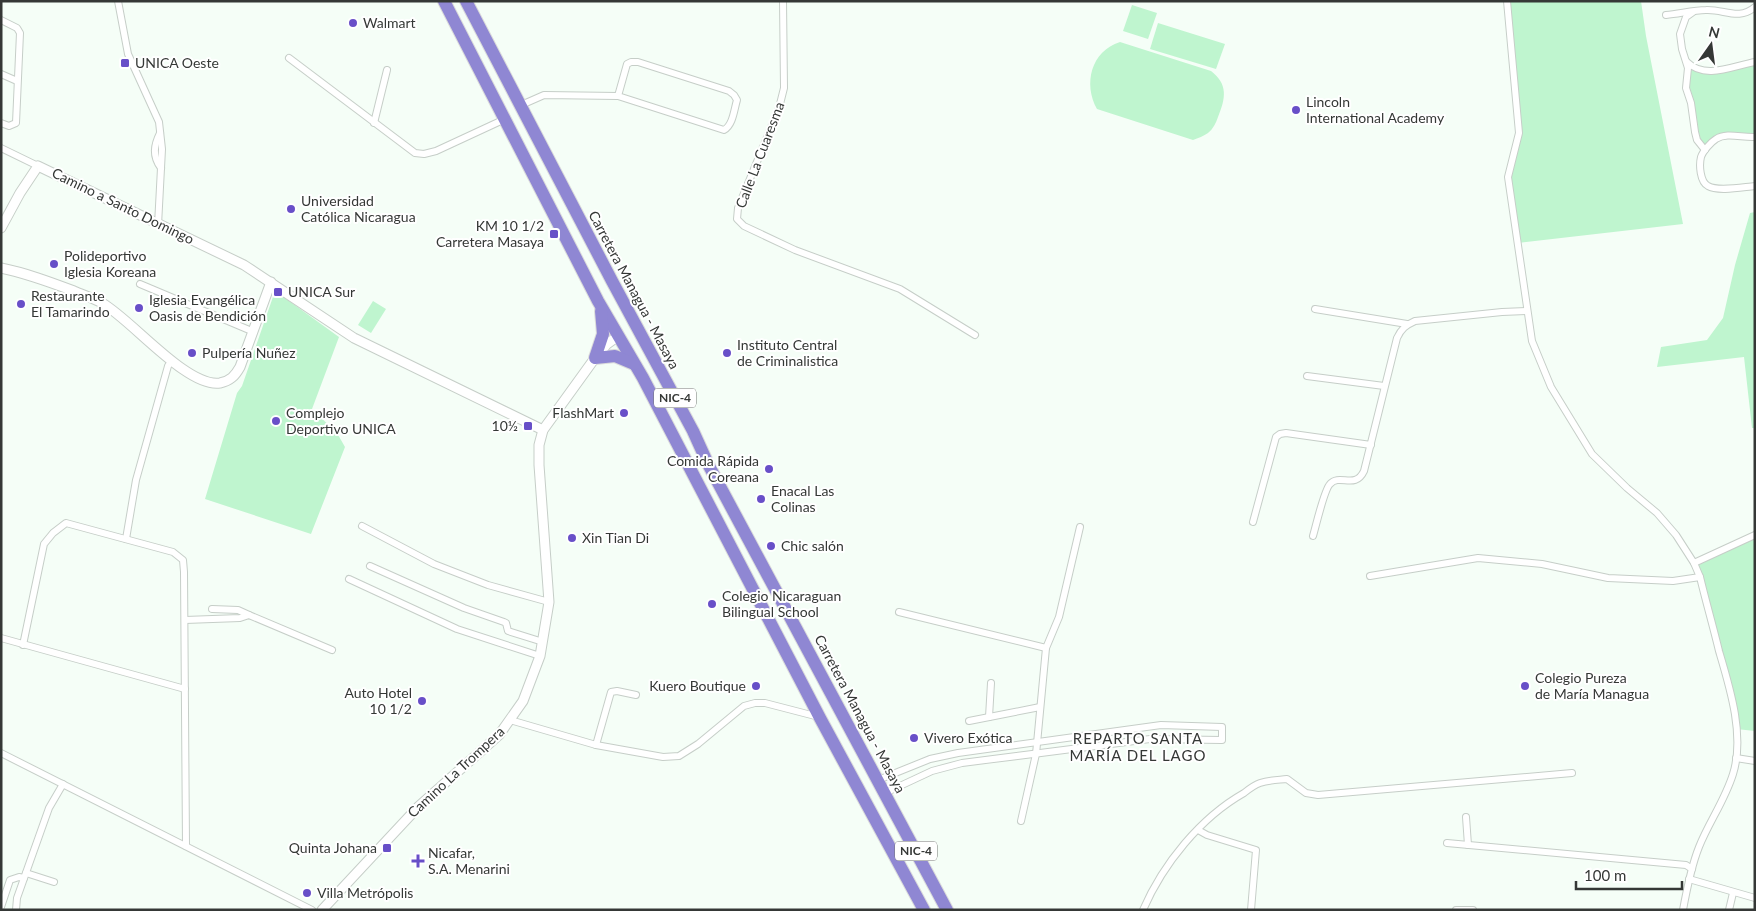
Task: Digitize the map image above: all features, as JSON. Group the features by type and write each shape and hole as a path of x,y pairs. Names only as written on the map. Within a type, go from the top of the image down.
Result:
{"highway":[{"name":"NIC-4","path":"444,1 598,301 634,364 820,718 924,910"},
{"name":"Carretera Managua - Masaya","path":"466,1 519,106 693,431 708,464 947,910"},
{"path":"612,281 618,310 618,336 637,346 649,358 685,426 693,431"},
{"path":"598,301 603,334 595,358 615,356 634,364"}],"street":[{"path":"118,1 128,54 159,122 162,168 158,225"},
{"name":"Calle La Cuaresma","path":"783,1 784,88 780,108 738,208 737,219 744,226 795,250 900,289 975,335"},
{"path":"1507,1 1519,133 1508,177 1532,341 1551,387 1592,454 1656,513 1676,535 1694,563 1700,577 1732,698 1736,728 1736,758 1733,774 1699,846 1689,879 1683,910"},
{"path":"1666,15 1717,10 1735,15 1750,12 1755,7"},
{"path":"1693,12 1686,17 1680,34 1682,49 1687,61 1693,68 1706,71 1755,62"},
{"path":"1,20 20,31 16,122 9,126 1,123"},
{"path":"289,58 415,153 424,154 436,151 505,119"},
{"path":"1687,61 1686,88 1691,103 1695,132 1705,150"},
{"path":"519,106 544,95 618,96 724,130 728,129 730,125 737,100 729,91 638,62 627,64 618,96"},
{"path":"374,122 387,70"},
{"path":"1,74 18,81"},
{"path":"1755,138 1725,136 1715,139 1701,156 1700,166 1702,181 1707,186 1714,188 1755,186"},
{"path":"1,148 38,166"},
{"name":"Camino a Santo Domingo","path":"1,228 38,166 244,265 354,338 543,430"},
{"path":"1,268 31,274 100,302 114,310 152,345 192,374 208,382 219,383 230,380 236,375 254,332 271,282"},
{"path":"140,284 254,332"},
{"path":"1315,309 1407,324 1415,321 1528,311"},
{"path":"1313,536 1328,486 1336,480 1356,480 1361,476 1371,445 1397,338 1407,324"},
{"path":"543,430 595,358 607,344 618,336"},
{"path":"126,539 136,480 168,366 172,360"},
{"path":"1307,376 1384,386"},
{"name":"Camino La Trompera","path":"322,910 419,806 498,736 522,701 540,656 549,602 539,465 543,430"},
{"path":"1254,522 1276,437 1280,434 1286,433 1371,445"},
{"path":"23,645 44,544 53,533 66,523 173,552 183,560 186,846"},
{"path":"362,526 434,564 488,585 549,602"},
{"path":"1021,821 1038,741 1046,648 1059,617 1080,527"},
{"path":"1694,563 1755,535"},
{"path":"1370,576 1478,558 1542,564 1608,578 1674,581 1700,577"},
{"path":"370,566 464,608 504,622 508,631 543,642"},
{"path":"349,579 457,629 540,656"},
{"path":"212,609 238,610 332,650"},
{"path":"899,612 1046,648"},
{"path":"185,620 240,618 249,615"},
{"path":"1,638 185,689"},
{"path":"989,717 991,683"},
{"path":"596,745 611,692 617,691 636,695"},
{"path":"510,720 596,745 663,757 679,756 698,744 744,706 755,703 766,703 820,718"},
{"path":"968,721 1040,707"},
{"path":"878,780 930,759 958,753 1161,725 1222,727 1222,740 1150,739 962,763 932,771 885,793"},
{"path":"1,753 312,910"},
{"path":"1736,758 1755,761"},
{"path":"1143,910 1157,882 1178,852 1198,830 1221,807 1258,784 1286,779 1306,793 1318,795 1572,773"},
{"path":"16,910 17,898 49,808 63,784"},
{"path":"1466,817 1468,844"},
{"path":"1198,830 1207,835 1256,850 1251,910"},
{"path":"1447,842 1686,865 1692,869"},
{"path":"1,907 10,880 25,876 54,882"},
{"path":"1689,879 1755,898"},
{"path":"1729,910 1733,893"},
{"path":"1456,910 1473,910"}],"green space":[{"path":"1507,1 1641,1 1646,36 1683,224 1518,243 1508,177 1519,133"},
{"path":"1132,5 1157,13 1148,39 1123,31"},
{"path":"1158,23 1225,44 1216,69 1150,49"},
{"path":"1120,42 1211,71 1217,76 1223,86 1224,98 1213,128 1205,135 1193,140 1097,109 1091,89 1090,79 1092,70 1102,53 1110,46"},
{"path":"1687,61 1706,71 1755,62 1755,137 1715,139 1705,150 1697,140 1687,80"},
{"path":"1755,212 1755,428 1752,428 1744,357 1657,367 1661,347 1707,340 1723,318 1735,265 1750,213"},
{"name":"Complejo Deportivo UNICA","path":"278,293 339,337 312,409 337,433 345,447 311,534 205,499 237,393 242,386 274,294"},
{"path":"373,301 386,309 371,333 358,325"},
{"path":"1755,535 1755,731 1736,729 1732,698 1694,563"}],"place":[{"name":"Walmart","path":"353,23"},
{"name":"UNICA Oeste","path":"125,63"},
{"name":"Lincoln International Academy","path":"1296,110"},
{"name":"Universidad Católica Nicaragua","path":"291,209"},
{"name":"KM 10 1/2 Carretera Masaya","path":"554,234"},
{"name":"Polideportivo Iglesia Koreana","path":"54,264"},
{"name":"UNICA Sur","path":"278,292"},
{"name":"Restaurante El Tamarindo","path":"21,304"},
{"name":"Iglesia Evangélica Oasis de Bendición","path":"139,308"},
{"name":"Pulpería Nuñez","path":"192,353"},
{"name":"Instituto Central de Criminalistica","path":"727,353"},
{"name":"FlashMart","path":"624,413"},
{"name":"Complejo Deportivo UNICA","path":"276,421"},
{"name":"10½","path":"528,426"},
{"name":"Comida Rápida Coreana","path":"769,469"},
{"name":"Enacal Las Colinas","path":"761,499"},
{"name":"Xin Tian Di","path":"572,538"},
{"name":"Chic salón","path":"771,546"},
{"name":"Colegio Nicaraguan Bilingual School","path":"712,604"},
{"name":"Kuero Boutique","path":"756,686"},
{"name":"Colegio Pureza de María Managua","path":"1525,686"},
{"name":"Auto Hotel 10 1/2","path":"422,701"},
{"name":"Vivero Exótica","path":"914,738"},
{"name":"Quinta Johana","path":"387,848"},
{"name":"Nicafar, S.A. Menarini","path":"418,861"},
{"name":"Villa Metrópolis","path":"307,893"}],"district":[{"name":"REPARTO SANTA MARÍA DEL LAGO","path":"1138,748"}]}
